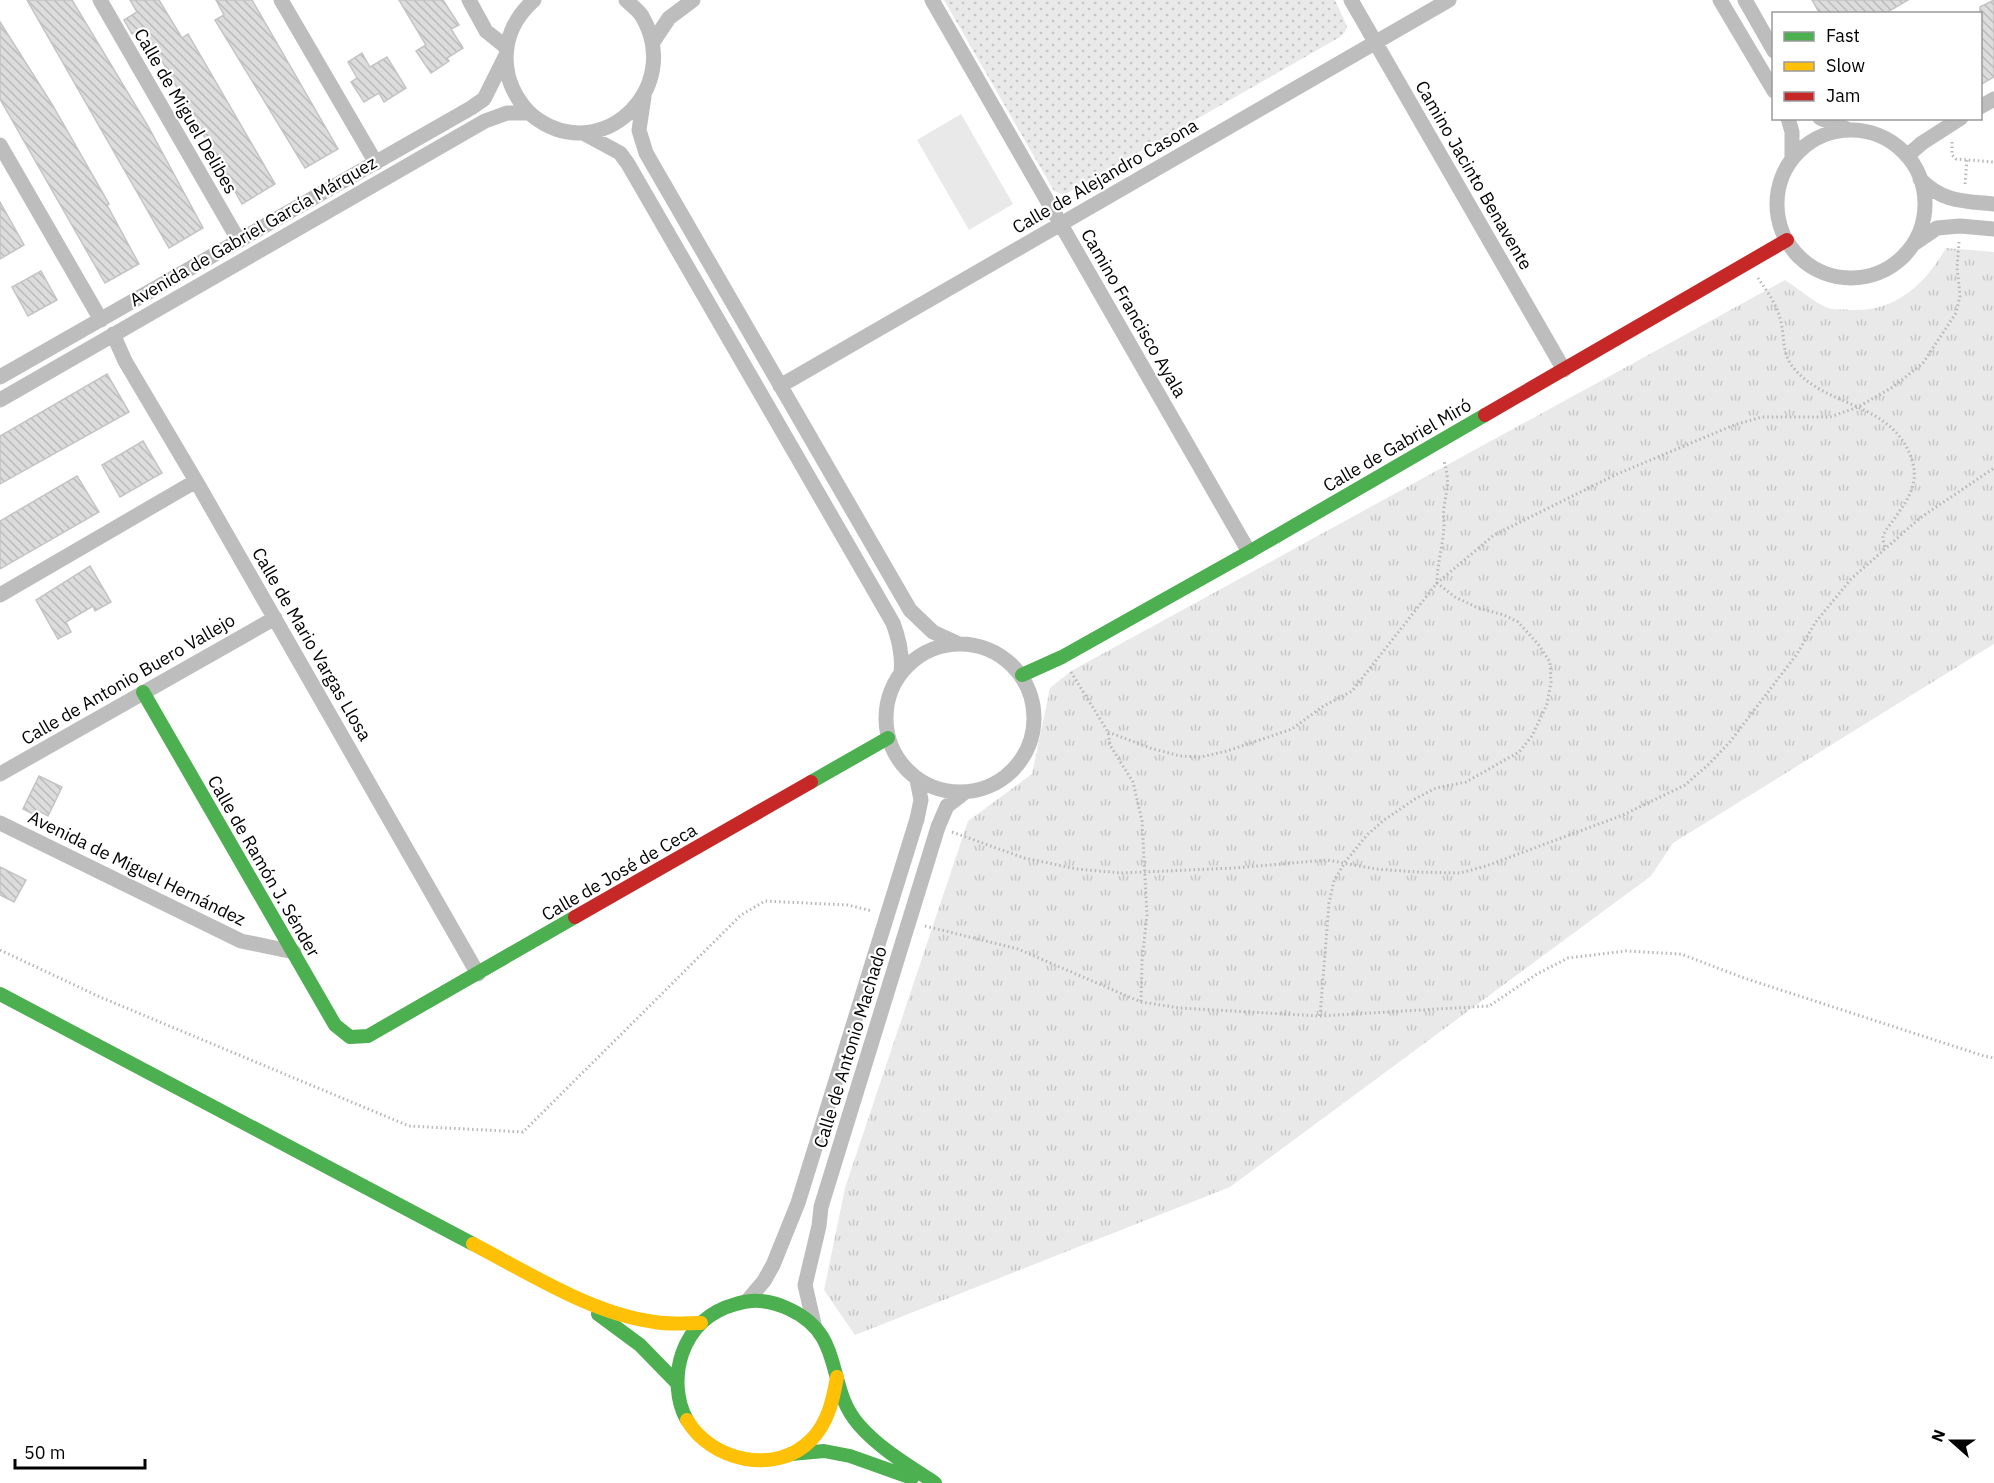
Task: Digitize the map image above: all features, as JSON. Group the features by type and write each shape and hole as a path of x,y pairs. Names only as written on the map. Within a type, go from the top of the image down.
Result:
{"street":[{"name":"Calle de Miguel Delibes","path":"100,0 238,241"},
{"path":"281,0 376,163"},
{"path":"469,0 486,31 506,53 508,80 525,108 541,122 564,131 583,133 610,126 624,118 644,97"},
{"path":"521,6 534,0"},
{"path":"626,0 641,15 653,42 653,73 644,97 639,130 646,153 910,610 933,632 959,644"},
{"path":"653,42 669,18 693,0"},
{"name":"Camino Francisco Ayala","path":"932,0 1249,552"},
{"name":"Camino Jacinto Benavente","path":"1351,0 1564,370"},
{"name":"Calle de Alejandro Casona","path":"780,386 1449,0"},
{"path":"1720,0 1772,89"},
{"path":"1745,0 1772,49"},
{"name":"Avenida de Gabriel García Márquez","path":"0,377 484,99 506,53 512,26 521,6"},
{"name":"Avenida de Gabriel García Márquez","path":"0,400 485,121 507,113 530,113"},
{"path":"1789,120 1792,132 1792,158"},
{"path":"1824,120 1834,126 1851,130"},
{"path":"1907,156 1922,143 1958,120"},
{"path":"1915,243 1924,219 1924,188 1912,161 1892,141 1868,131 1834,131 1810,141 1792,158 1783,173 1776,204 1780,227 1796,255 1813,269 1835,278 1854,279 1881,273 1896,264 1915,243 1937,228 1960,226 1994,229"},
{"path":"583,133 620,153 628,164 893,623 899,641 902,673"},
{"path":"0,145 101,320"},
{"path":"1920,178 1932,190 1945,197 1994,204"},
{"name":"Calle de Gabriel Miró","path":"1022,675 1062,657 1249,552 1787,240"},
{"name":"Calle de Mario Vargas Llosa","path":"113,334 125,361 478,974"},
{"path":"0,595 196,481"},
{"name":"Calle de Antonio Buero Vallejo","path":"0,774 275,618"},
{"path":"959,644 978,645 1001,655 1022,675 1034,703 1034,733 1024,758 1005,779 990,787 964,794 945,792 917,780 905,769 888,738 886,718 892,687 902,673 920,655 944,645 959,644"},
{"name":"Calle de Ramón J. Sénder","path":"143,692 334,1025 350,1037 368,1036"},
{"name":"Calle de José de Ceca","path":"368,1036 888,738"},
{"name":"Calle de Antonio Machado","path":"747,1301 764,1281 773,1265 798,1203 917,819 921,800 917,780"},
{"name":"Calle de Antonio Machado","path":"814,1324 806,1285 819,1226 820,1207 938,827 947,806 964,794"},
{"name":"Avenida de Miguel Hernández","path":"0,823 241,941 294,952"},
{"path":"0,994 550,1284 630,1317 668,1324 700,1323"},
{"path":"550,1284 628,1334 652,1355 676,1382"},
{"path":"926,1483 850,1456 824,1451 759,1461 731,1457 700,1439 683,1414 676,1382 683,1348 700,1323 720,1309 747,1301 783,1304 814,1324 830,1347 849,1414 884,1449 935,1483"},
{"path":"788,1455 807,1443 820,1430 833,1404 837,1377"}],"path":[{"path":"1956,137 1950,148 1956,159 1994,162"},
{"path":"1108,732 1150,748 1180,756 1201,758 1292,729 1322,707 1352,691 1437,583 1494,535 1656,457 1687,447 1734,426 1762,417 1830,417 1858,407 1893,387 1923,363 1956,313 1960,296 1957,267"},
{"path":"1758,278 1780,318 1782,344 1791,365 1812,384 1884,420 1899,435 1912,461 1914,487 1883,538 1885,547"},
{"path":"1437,583 1437,566 1444,528 1443,508 1448,490 1448,474 1442,457"},
{"path":"938,827 1024,858 1077,869 1121,873 1234,868 1326,860 1416,873 1460,873 1520,854 1623,815 1684,784 1709,764 1729,743 1797,654 1815,623 1851,579 1920,518 1994,468"},
{"path":"1320,1016 1329,903 1334,881 1345,862 1367,835 1384,820 1416,799 1436,788 1466,782 1519,752 1532,736 1547,704 1551,682 1550,662 1538,644 1518,622 1455,597 1437,583"},
{"path":"1062,657 1108,732 1110,745 1133,782 1142,821 1147,915 1142,961 1141,1002"},
{"path":"0,950 100,997 409,1126 523,1132 741,915 765,901 848,904 887,915"},
{"path":"910,922 1018,949 1141,1002 1180,1008 1320,1016 1489,1006 1537,974 1568,958 1626,951 1682,954 1755,982 1994,1058"}],"green space":[{"path":"944,0 1335,0 1347,26 1340,37 1064,195 1054,191"},
{"path":"961,114 1013,204 969,230 917,140"},
{"path":"1946,248 1994,252 1994,644 1673,843 1651,876 1230,1187 855,1335 824,1290 845,1188 968,821 1032,774 1050,688 1071,671 1785,280 1828,308 1867,309 1895,301 1908,293 1929,273"}],"building":[{"path":"27,0 72,0 148,126 203,228 169,248"},
{"path":"130,0 159,0 182,38 188,34 275,184 242,204 143,27 132,34 124,20 137,12"},
{"path":"216,0 252,0 338,149 305,168 215,20 224,15"},
{"path":"399,0 443,0 459,25 451,29 463,48 447,58 449,61 431,73 416,51 426,45"},
{"path":"1812,0 1908,0 1887,12 1819,12"},
{"path":"1994,0 1994,77 1982,84 1982,12 1980,12 1980,7"},
{"path":"0,22 53,106 109,204 107,205 139,264 105,283 0,99"},
{"path":"362,53 370,67 387,57 406,88 384,102 379,93 364,102 351,82 357,78 348,62"},
{"path":"0,202 24,245 0,259"},
{"path":"41,271 57,300 28,316 12,287"},
{"path":"107,374 129,412 0,484 0,436"},
{"path":"143,441 162,473 120,497 102,465"},
{"path":"77,476 99,512 0,569 0,521"},
{"path":"90,566 111,602 95,611 93,606 66,622 71,632 58,639 36,600"},
{"path":"39,776 62,787 48,816 39,811 37,816 23,809"},
{"path":"0,867 26,880 14,902 0,895"}],"traffic: fast":[{"path":"1022,675 1062,657 1249,552 1485,415"},
{"path":"143,692 335,1025 350,1037 368,1036 575,917"},
{"path":"811,782 888,738"},
{"path":"0,994 473,1244"},
{"path":"687,1420 679,1396 678,1379 682,1354 691,1336 710,1316 727,1307 749,1301 770,1302 789,1309 807,1320 819,1333 833,1362 841,1394 848,1410 867,1434 905,1464 935,1483"},
{"path":"598,1314 640,1345 676,1382"},
{"path":"791,1454 824,1451 850,1456 912,1478"}],"traffic: slow":[{"path":"473,1244 561,1291 608,1311 661,1323 701,1323"},
{"path":"687,1420 698,1434 728,1454 745,1459 780,1458 797,1451 811,1440 822,1426 829,1411 837,1377"}],"traffic: jam":[{"path":"1485,415 1787,240"},
{"path":"575,917 811,782"}]}
